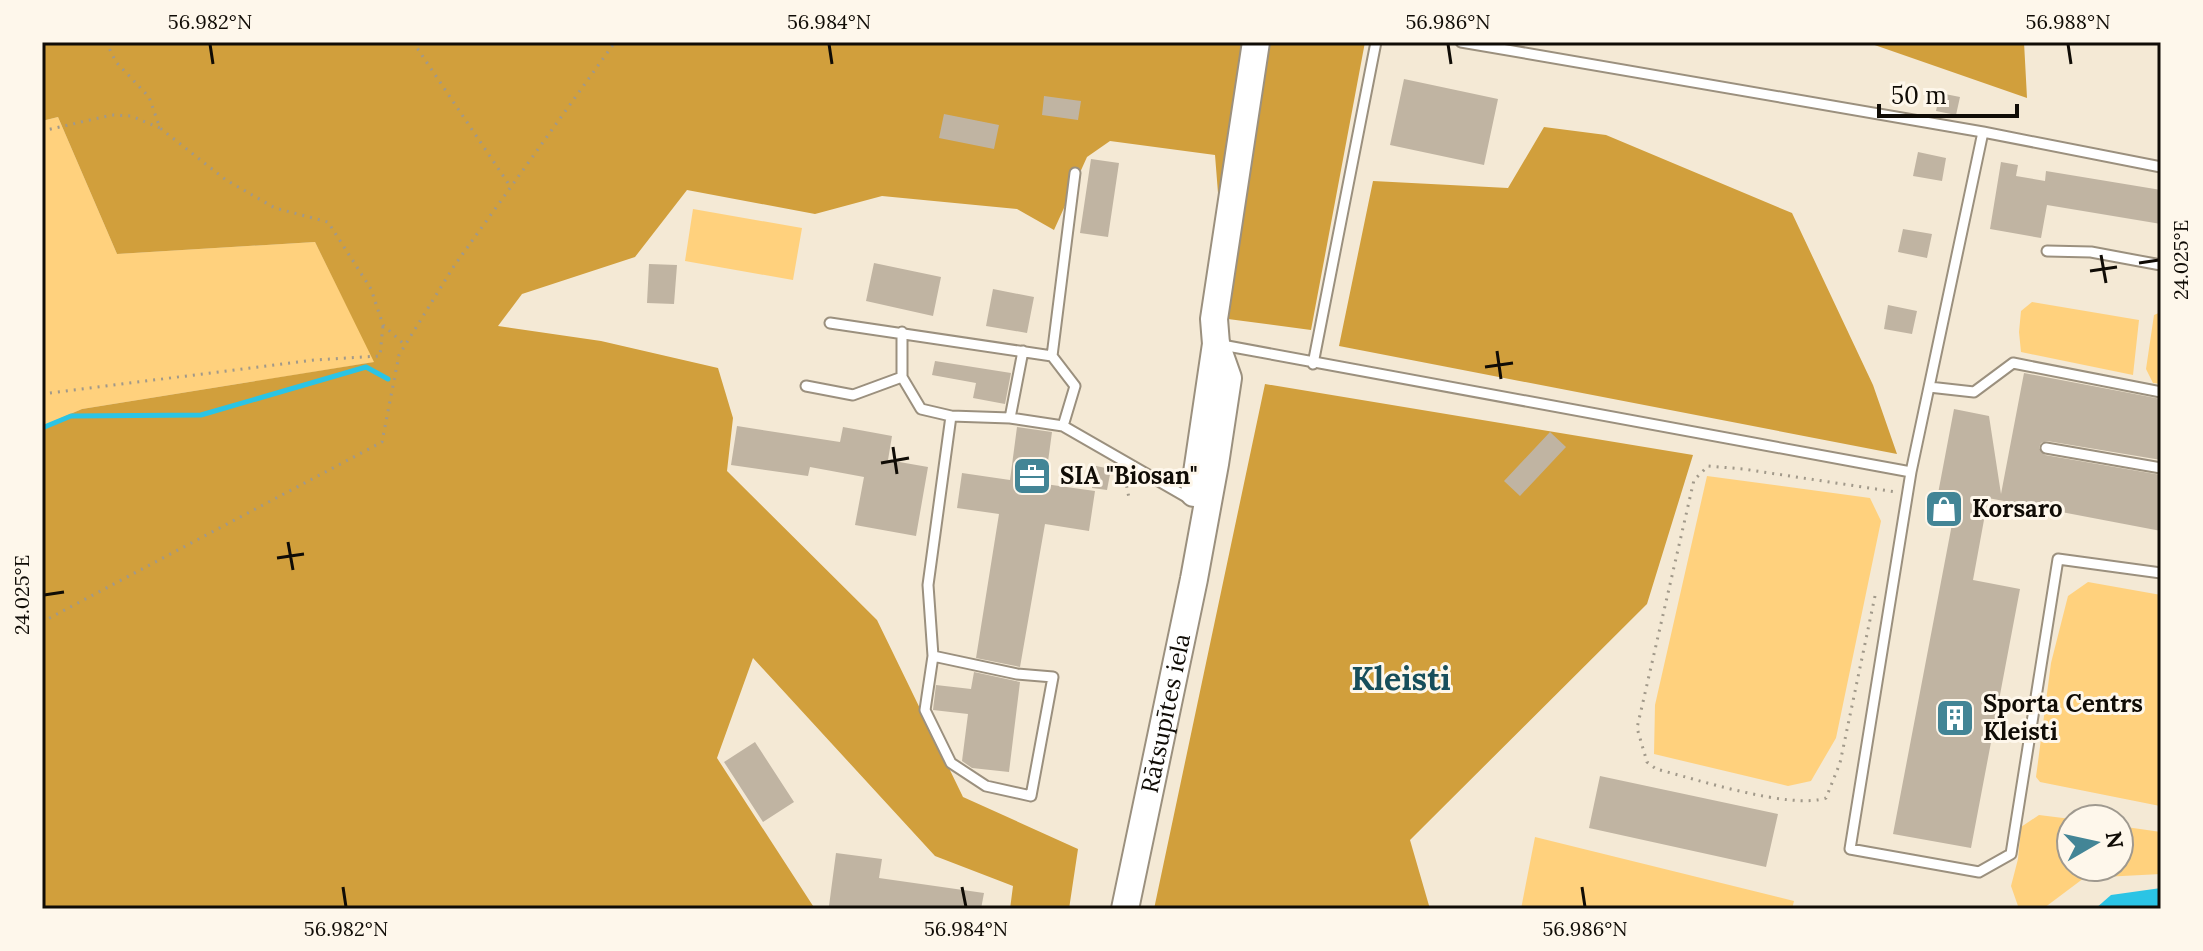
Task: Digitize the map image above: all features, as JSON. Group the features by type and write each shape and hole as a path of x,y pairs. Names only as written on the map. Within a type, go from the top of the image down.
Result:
{"street":[{"name":"Rātsupītes iela","path":"1125,909 1194,579 1228,378 1216,344 1216,303 1256,42"}],"lane":[{"path":"1313,364 1376,42"},
{"path":"1461,42 1983,132 2161,167"},
{"path":"1983,132 1911,472 1850,849 1979,872 2011,854 2058,559 2161,573"},
{"path":"1052,356 1075,173"},
{"path":"2047,251 2091,252 2161,265"},
{"path":"830,323 1052,356 1075,386 1063,426"},
{"path":"902,332 902,377 921,409 951,416 1010,418 1063,426 1184,494 1204,518"},
{"path":"1216,344 1911,472"},
{"path":"1010,418 1023,351"},
{"path":"1929,387 1974,392 2013,363 2161,392"},
{"path":"806,386 853,395 902,377"},
{"path":"933,656 1017,674 1053,677 1031,796 986,786 951,763 925,710 933,656 928,585 951,416"},
{"path":"2046,448 2161,468"}],"path":[{"path":"106,42 116,62 149,97 160,128"},
{"path":"413,42 510,186"},
{"path":"42,622 382,442 399,355 454,266 615,42"},
{"path":"42,131 112,115 131,116 160,128 226,180 275,208 328,222 371,289 383,325 380,356 314,360 42,394"},
{"path":"383,325 405,345"},
{"path":"1875,595 1840,763 1826,798 1811,803 1771,796 1656,769 1647,762 1637,728 1694,480 1708,466 1907,494"}],"shaded area":[{"path":"42,42 1365,42 1311,330 1228,319 1215,155 1110,141 1087,157 1054,230 1017,209 882,196 815,214 687,190 635,257 522,294 498,326 601,341 718,368 733,418 727,471 877,620 963,797 1078,849 1069,909 1010,909 1013,886 935,856 753,658 717,758 815,909 42,909 42,426 82,409 374,362 315,242 117,254 58,117 42,121"},
{"path":"1866,42 2024,42 2027,98"},
{"path":"58,117 117,254 315,242 375,362 82,409 42,426 42,121"},
{"path":"1544,127 1606,135 1792,213 1873,385 1897,454 1339,346 1373,181 1508,188"},
{"path":"693,209 802,228 793,280 685,261"},
{"path":"2032,302 2139,320 2133,375 2021,352 2021,311"},
{"path":"2161,312 2161,384 2153,383 2146,369 2154,315"},
{"path":"1265,384 1693,455 1647,604 1410,840 1430,909 1154,909"},
{"path":"1707,476 1870,498 1881,521 1836,738 1811,781 1788,786 1654,754 1655,705"},
{"path":"2088,582 2161,595 2160,806 2040,782 2036,777 2051,663 2068,596"},
{"path":"2039,815 2055,817 2055,883 2077,883 2044,908 2018,906 2011,886 2021,827"},
{"path":"2135,828 2161,832 2161,874 2135,875"},
{"path":"1535,837 1794,901 1792,909 1521,909"}],"water":[{"path":"2161,888 2161,909 2095,909 2111,895"}],"building":[{"path":"1404,79 1498,99 1484,165 1390,145"},
{"path":"1940,93 1960,97 1956,115 1936,111"},
{"path":"1044,96 1081,101 1078,120 1042,115"},
{"path":"944,114 999,125 994,149 939,138"},
{"path":"1918,152 1946,158 1942,181 1913,176"},
{"path":"1091,159 1119,163 1108,237 1080,233"},
{"path":"2001,162 2018,165 2016,176 2045,181 2046,171 2161,190 2161,224 2047,205 2041,238 1990,229"},
{"path":"1903,229 1932,234 1927,258 1898,252"},
{"path":"874,263 941,277 933,316 866,301"},
{"path":"649,264 677,265 674,304 647,303"},
{"path":"993,289 1034,297 1027,333 986,326"},
{"path":"1888,305 1917,311 1912,334 1884,329"},
{"path":"935,361 1011,373 1005,404 973,398 976,383 932,375"},
{"name":"Sporta Centrs Kleisti","path":"2024,373 2161,399 2161,460 2047,441 2041,443 2039,448 2045,455 2161,475 2161,531 1988,498 1973,580 2020,589 1971,848 1893,834 1952,524 1933,520 1954,409 1989,416 2001,494"},
{"path":"737,426 840,442 843,427 892,436 888,460 928,467 916,536 855,525 864,477 810,467 808,476 731,465"},
{"path":"1017,427 1052,432 1045,484 1095,491 1089,531 1045,524 1020,667 976,658 999,514 957,508 962,473 1010,480"},
{"path":"1550,432 1566,447 1520,496 1504,481"},
{"path":"1096,466 1111,469 1107,490 1092,488"},
{"path":"974,672 1020,682 1009,772 972,768 962,761 968,714 933,710 936,685 971,689"},
{"path":"755,742 794,802 763,822 724,762"},
{"path":"1600,776 1778,814 1766,867 1589,828"},
{"path":"836,853 882,859 879,878 984,893 981,909 852,909 829,906"}],"waterway":[{"path":"42,428 71,416 201,415 366,367 388,379"}],"place":[{"name":"SIA \"Biosan\"","path":"1032,476"},
{"name":"Korsaro","path":"1944,509"},
{"name":"Sporta Centrs Kleisti","path":"1955,718"}],"district":[{"name":"Kleisti","path":"1401,679"}]}
